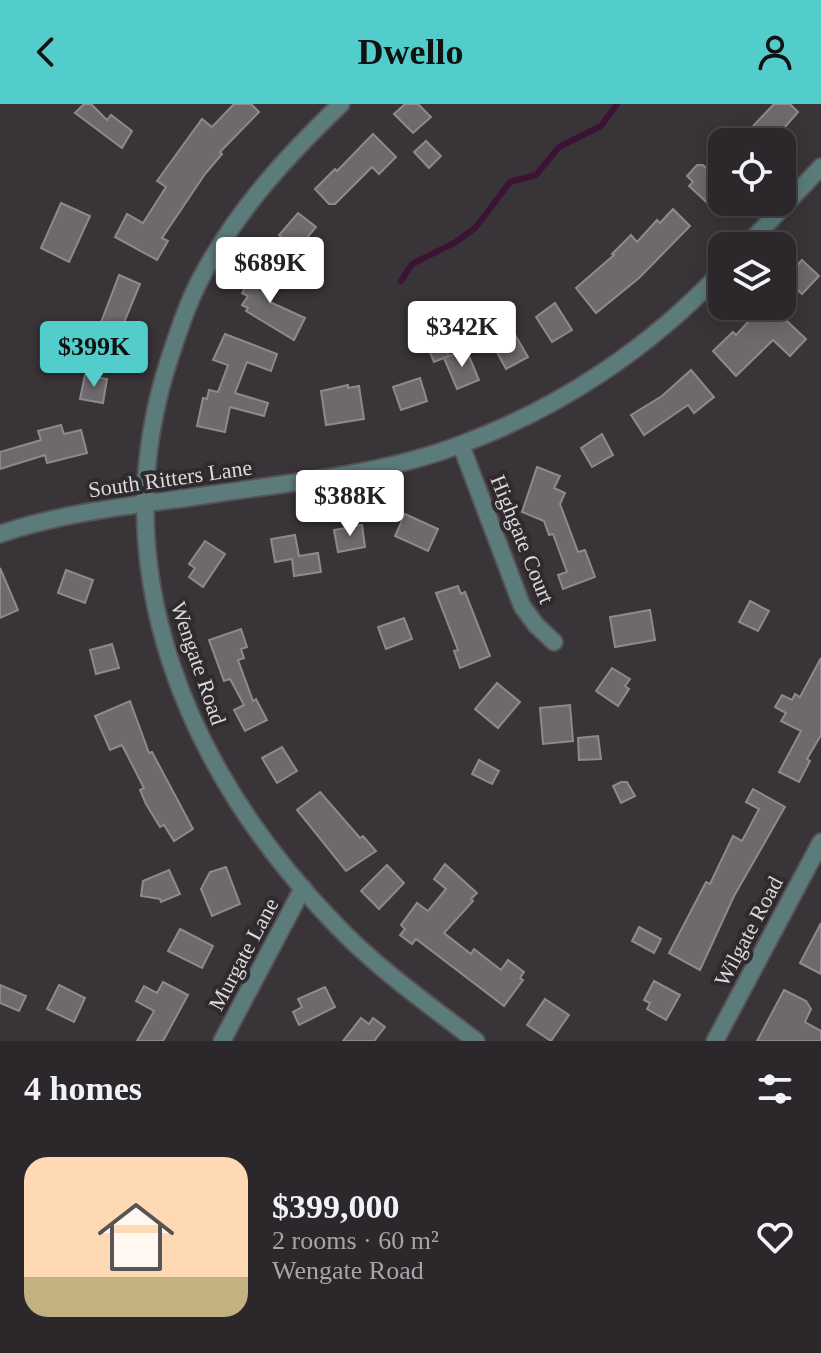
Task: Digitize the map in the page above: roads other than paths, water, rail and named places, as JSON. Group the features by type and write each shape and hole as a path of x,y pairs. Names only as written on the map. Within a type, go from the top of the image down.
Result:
{"street":[{"name":"Wengate Road","path":"341,104 274,170 254,195 200,280 181,323 158,400 145,504 152,594 163,641 181,694 231,794 261,837 303,888 370,957 476,1041"},
{"path":"759,232 821,167"},
{"name":"South Ritters Lane","path":"0,534 74,514 393,464 461,445 539,410 598,375 676,315 708,284"},
{"name":"Highgate Court","path":"461,445 522,606 554,642"},
{"name":"Wilgate Road","path":"715,1041 821,842"},
{"name":"Murgate Lane","path":"222,1041 303,888"}],"waterway":[{"path":"401,281 412,264 456,242 476,227 510,182 536,175 559,147 601,126 617,104"}]}
